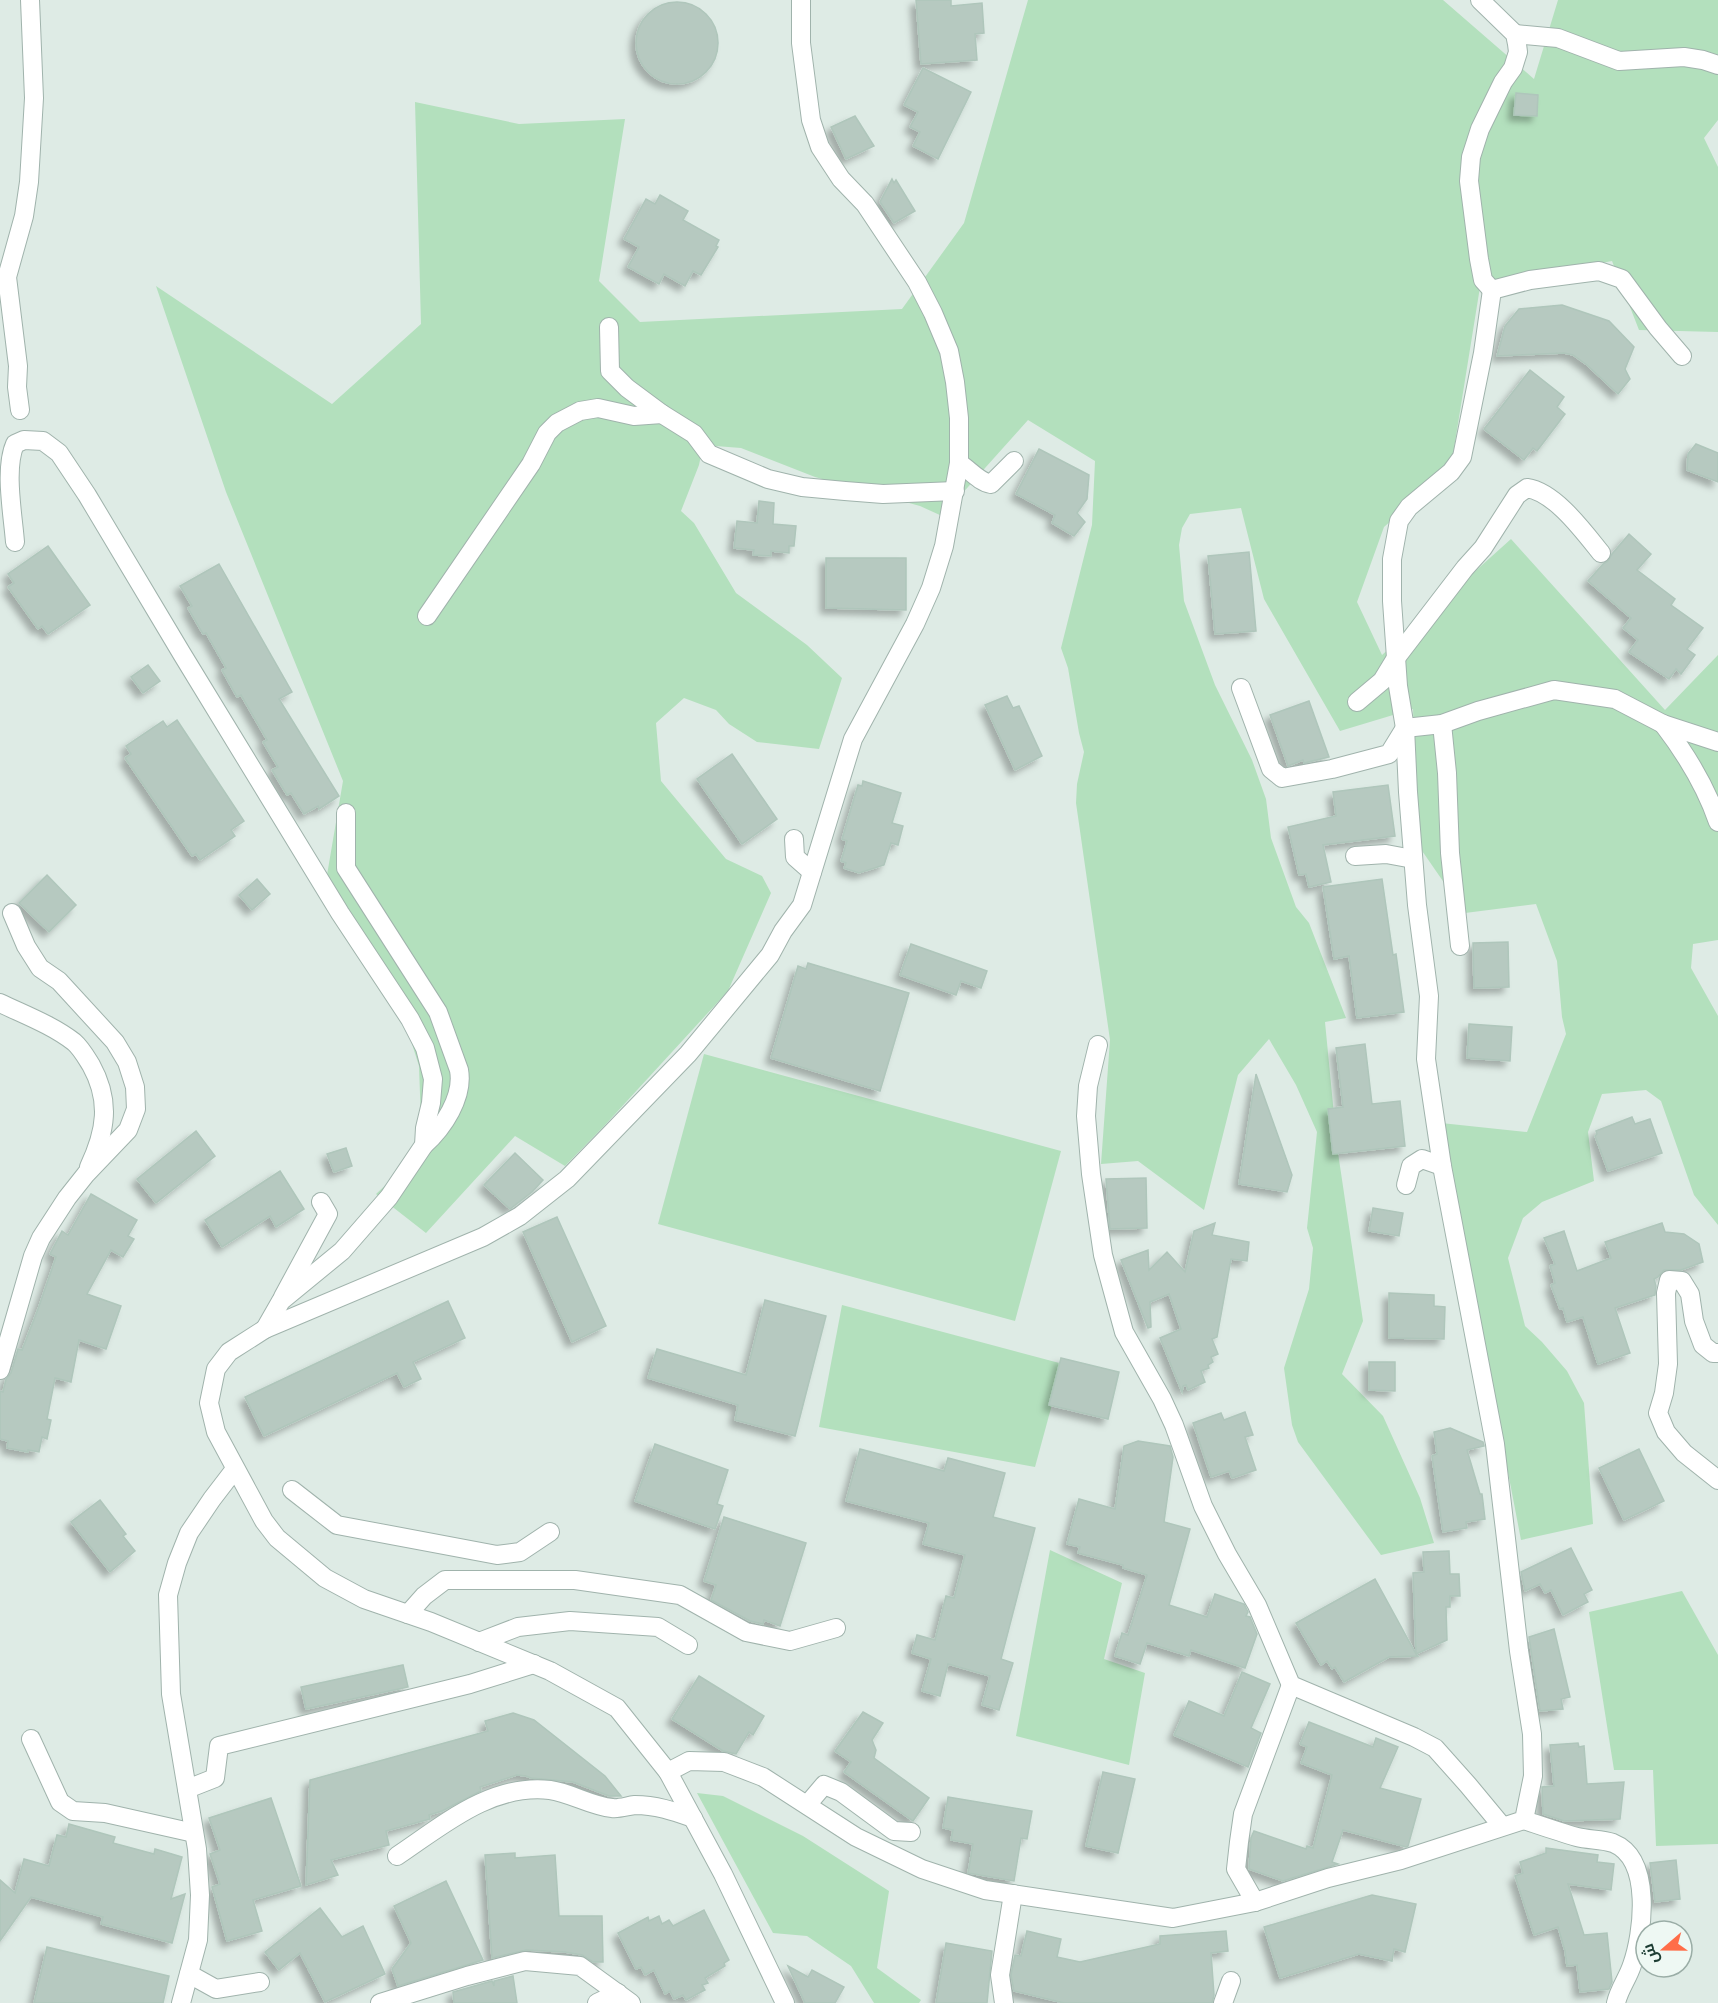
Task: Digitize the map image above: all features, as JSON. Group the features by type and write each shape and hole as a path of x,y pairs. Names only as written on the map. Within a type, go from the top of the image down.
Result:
{"street":[{"path":"20,410 17,387 18,366 7,277 24,216 29,182 34,98 30,0"},
{"path":"785,2003 752,1932 668,1772 617,1708 589,1691 534,1664 364,1599 325,1578 277,1538 264,1521 216,1432 209,1403 216,1369 229,1352 265,1329 483,1238 520,1216 567,1179 688,1054 746,987 770,955 802,904 853,739 915,624 931,588 944,546 955,491 959,463 959,418 949,351 933,313 917,282 865,204 841,179 820,147 811,120 801,44 801,0"},
{"path":"1480,0 1515,34 1518,52 1513,68 1503,82 1489,111 1471,157 1469,181 1479,259 1483,280 1492,290 1488,325 1462,457 1450,472 1409,507 1399,521 1392,558 1392,601 1405,728 1417,905 1429,996 1426,1059 1442,1166 1495,1444 1532,1734 1533,1776 1524,1820"},
{"path":"1515,34 1558,38 1619,61 1684,57 1718,65"},
{"path":"1492,290 1530,280 1599,271 1622,279 1682,356"},
{"path":"609,327 609,371 627,388 662,414 694,434 709,454 768,479 802,487 883,494 955,491"},
{"path":"427,616 531,464 547,433 557,423 580,411 598,408 634,416 662,414"},
{"path":"15,542 11,483 12,450 15,444 24,440 43,441 58,453 87,495 340,913 410,1019 425,1048 432,1079 431,1103 425,1128 424,1145"},
{"path":"959,463 983,483 991,484 1014,461"},
{"path":"1357,702 1382,681 1396,657 1483,548 1517,495 1527,488 1539,490 1577,524 1601,554"},
{"path":"1241,688 1271,769 1282,778 1332,769 1389,754 1405,728"},
{"path":"1405,728 1442,724 1478,711 1554,690 1615,699 1662,724 1718,742"},
{"path":"1442,724 1448,773 1450,853 1460,946"},
{"path":"1662,724 1683,750 1711,803 1718,822"},
{"path":"281,1301 342,1251 389,1197 424,1145 437,1134 454,1102 461,1079 438,1012 345,868 346,813"},
{"path":"794,839 795,858 812,872"},
{"path":"1354,856 1386,854 1413,859"},
{"path":"0,1370 33,1256 51,1219 86,1174 128,1130 136,1109 135,1087 127,1062 115,1042 59,981 40,968 26,946 12,913"},
{"path":"0,1003 51,1027 76,1044 94,1070 101,1088 105,1113 101,1134 86,1174"},
{"path":"1098,1045 1088,1086 1086,1116 1091,1174 1103,1255 1124,1332 1162,1399 1174,1425 1203,1506 1227,1554 1257,1605 1291,1685 1243,1814 1236,1869 1255,1902"},
{"path":"1406,1185 1411,1166 1422,1160 1442,1166"},
{"path":"265,1329 328,1214 321,1202"},
{"path":"1718,1353 1713,1353 1703,1345 1694,1321 1690,1294 1682,1281 1669,1280 1666,1293 1668,1364 1658,1413 1666,1432 1683,1453 1718,1480"},
{"path":"181,2003 198,1940 200,1895 194,1833 171,1694 168,1595 189,1533 235,1469"},
{"path":"292,1490 337,1525 497,1555 520,1552 550,1532"},
{"path":"408,1614 424,1596 445,1580 575,1580 680,1595 746,1632 790,1641 836,1628"},
{"path":"479,1642 518,1627 570,1621 658,1626 688,1645"},
{"path":"187,1789 215,1778 219,1746 470,1684 534,1664"},
{"path":"1291,1685 1435,1748 1502,1826"},
{"path":"31,1739 60,1802 73,1811 105,1814 194,1833"},
{"path":"668,1772 689,1761 724,1762 763,1777 856,1837 922,1869 985,1890 1173,1918 1255,1902 1328,1878 1401,1860 1524,1820 1577,1837 1613,1843 1626,1851 1631,1858 1638,1878 1643,1909 1634,1957 1616,2003"},
{"path":"807,1805 825,1785 841,1792 894,1831 911,1832"},
{"path":"397,1856 464,1811 504,1793 531,1789 552,1790 613,1809 634,1805 660,1806 693,1818"},
{"path":"1004,2003 1000,1975 1013,1894"},
{"path":"380,2003 525,1961 580,1966 625,1998"},
{"path":"189,1974 216,1989 260,1982"},
{"path":"1223,2003 1231,1981"},
{"path":"597,2003 625,1998"}],"green space":[{"path":"1028,0 1443,0 1534,79 1558,0 1718,0 1718,120 1704,138 1718,167 1718,332 1639,330 1612,261 1480,287 1451,467 1384,527 1357,602 1382,655 1511,539 1665,710 1718,655 1718,940 1693,944 1691,968 1718,1016 1718,1225 1694,1195 1661,1101 1646,1090 1602,1094 1588,1132 1594,1181 1542,1202 1523,1218 1508,1258 1525,1326 1567,1371 1584,1403 1593,1524 1521,1540 1441,1123 1527,1132 1566,1034 1562,1017 1557,961 1536,904 1465,913 1418,845 1413,709 1340,731 1264,599 1241,508 1190,514 1182,528 1179,545 1184,601 1215,685 1252,760 1266,799 1271,838 1296,907 1309,923 1346,1018 1325,1022 1337,1146 1363,1321 1342,1374 1383,1416 1420,1498 1434,1543 1381,1555 1298,1442 1292,1425 1284,1368 1309,1289 1313,1248 1307,1228 1317,1132 1296,1085 1269,1039 1238,1075 1204,1210 1138,1161 1101,1164 1110,1040 1076,803 1077,784 1084,752 1068,668 1061,648 1092,525 1095,461 1028,420 942,516 920,506 815,477 741,448 703,445 699,465 681,511 694,523 736,593 807,645 842,678 819,749 757,742 729,724 716,710 684,698 656,723 661,781 726,859 762,876 771,893 728,991 565,1166 515,1136 426,1233 376,1194 422,1151 419,1066 393,984 327,875 343,781 226,492 156,286 332,404 421,324 415,102 519,124 625,119 599,281 640,322 902,309 964,223"},
{"path":"704,1054 1061,1151 1015,1321 658,1224"},
{"path":"842,1305 1063,1364 1035,1467 819,1427"},
{"path":"1050,1550 1122,1583 1104,1659 1145,1673 1129,1765 1016,1736"},
{"path":"1682,1591 1718,1655 1718,1844 1656,1846 1653,1770 1614,1770 1589,1612"},
{"path":"697,1793 723,1796 803,1836 889,1891 877,1968 921,2000 919,2003 874,2003 851,1966 807,1936 773,1933"}],"building":[{"path":"916,0 951,0 951,6 982,3 984,33 975,34 977,60 921,64"},
{"path":"669,2 685,2 700,9 711,20 718,35 715,59 706,72 685,84 669,84 654,77 643,66 636,51 636,35 643,20 654,9"},
{"path":"923,68 971,92 938,159 913,146 920,132 910,127 918,112 904,105"},
{"path":"1516,93 1538,95 1537,116 1514,115"},
{"path":"855,116 874,146 846,159 831,127"},
{"path":"892,179 894,183 896,180 915,211 894,223 880,202"},
{"path":"660,195 688,211 683,220 719,240 716,246 718,247 701,275 693,271 685,286 664,274 659,284 628,267 639,247 624,239 646,199 655,204"},
{"path":"1562,305 1609,321 1634,347 1625,369 1630,379 1618,394 1573,355 1564,353 1497,356 1505,326 1519,309"},
{"path":"1530,370 1564,397 1557,407 1565,414 1537,451 1533,448 1524,460 1484,429"},
{"path":"1696,444 1718,453 1718,482 1687,470 1688,454"},
{"path":"1039,449 1089,475 1087,499 1077,513 1085,522 1074,536 1052,523 1055,515 1016,494"},
{"path":"759,501 774,503 773,524 796,526 794,546 789,546 789,553 771,551 771,556 753,555 754,550 734,548 737,521 757,523"},
{"path":"1629,534 1651,554 1637,570 1675,599 1671,605 1703,628 1687,649 1695,655 1681,674 1676,669 1669,679 1629,652 1638,640 1623,628 1631,618 1588,581 1608,561"},
{"path":"48,546 90,605 48,634 42,626 38,629 8,587 14,583 8,574"},
{"path":"1249,552 1256,631 1215,634 1208,556"},
{"path":"826,558 906,558 906,610 826,608"},
{"path":"219,564 292,692 279,699 339,796 319,809 318,806 304,814 291,793 287,795 272,770 278,767 263,742 267,740 241,695 237,697 222,670 226,668 206,633 203,634 188,608 192,606 180,586"},
{"path":"148,665 160,681 143,693 131,677"},
{"path":"1007,696 1013,708 1019,706 1042,756 1015,770 985,705"},
{"path":"1309,701 1329,757 1304,763 1303,760 1288,766 1270,715"},
{"path":"177,720 244,821 231,830 235,836 200,860 196,854 192,856 125,758 131,754 126,746 163,721 167,727"},
{"path":"732,754 777,819 742,844 697,779"},
{"path":"863,781 901,793 892,823 903,826 898,845 891,843 884,865 859,873 844,868 846,863 841,861 847,841 842,839 858,785 862,786"},
{"path":"1388,785 1395,836 1323,845 1331,882 1309,887 1306,874 1299,875 1288,827 1336,816 1333,792"},
{"path":"47,875 76,905 49,932 19,903"},
{"path":"257,879 270,894 252,910 239,895"},
{"path":"1382,879 1404,1012 1357,1018 1349,956 1334,959 1323,887"},
{"path":"1508,942 1509,987 1474,988 1473,943"},
{"path":"911,944 987,971 981,988 961,981 956,995 900,975"},
{"path":"808,963 909,993 880,1091 771,1058 798,966 806,969"},
{"path":"1469,1024 1512,1027 1510,1061 1467,1058"},
{"path":"1365,1044 1372,1104 1400,1101 1405,1146 1333,1154 1328,1109 1343,1107 1336,1048"},
{"path":"1256,1074 1292,1175 1287,1192 1239,1184"},
{"path":"1632,1117 1635,1124 1650,1119 1662,1153 1608,1171 1595,1136 1596,1131"},
{"path":"196,1131 215,1156 156,1203 137,1179"},
{"path":"346,1148 352,1166 334,1172 327,1154"},
{"path":"515,1153 543,1180 510,1209 484,1185"},
{"path":"280,1171 304,1209 276,1227 270,1216 222,1247 205,1220"},
{"path":"1146,1178 1147,1228 1110,1229 1106,1179"},
{"path":"91,1194 137,1220 128,1236 134,1239 123,1257 111,1250 87,1294 121,1306 106,1349 79,1340 71,1382 55,1378 47,1419 51,1420 47,1439 42,1437 39,1452 7,1448 8,1441 0,1439 0,1391 3,1392 18,1349 22,1350 38,1309 56,1257 50,1254 62,1231 68,1235"},
{"path":"1373,1208 1403,1213 1399,1236 1369,1231"},
{"path":"557,1217 606,1326 572,1342 523,1232"},
{"path":"1215,1223 1212,1235 1249,1242 1247,1261 1231,1259 1217,1337 1212,1339 1218,1354 1211,1357 1213,1362 1208,1365 1209,1368 1201,1371 1205,1382 1188,1390 1186,1385 1183,1386 1182,1392 1160,1338 1181,1329 1169,1294 1150,1302 1151,1327 1148,1328 1121,1260 1148,1250 1149,1270 1167,1252 1185,1272 1194,1231"},
{"path":"1662,1223 1665,1232 1684,1234 1699,1244 1703,1262 1681,1270 1664,1270 1654,1279 1655,1295 1615,1308 1630,1353 1598,1364 1583,1317 1567,1322 1563,1308 1560,1309 1551,1285 1555,1283 1550,1266 1555,1264 1544,1238 1564,1231 1577,1271 1611,1258 1605,1242"},
{"path":"1389,1293 1434,1295 1434,1306 1445,1307 1444,1339 1389,1338"},
{"path":"765,1300 826,1316 795,1436 735,1420 738,1405 648,1378 657,1349 746,1375"},
{"path":"448,1301 465,1338 413,1362 421,1379 404,1387 397,1373 264,1436 245,1397"},
{"path":"1061,1358 1119,1372 1108,1419 1049,1405"},
{"path":"1369,1362 1395,1362 1395,1391 1369,1390"},
{"path":"1245,1412 1253,1435 1245,1437 1256,1470 1232,1478 1229,1471 1211,1477 1193,1423 1221,1413 1224,1420"},
{"path":"1450,1428 1483,1442 1484,1446 1467,1450 1480,1494 1482,1494 1485,1519 1466,1522 1467,1528 1443,1532 1432,1456 1437,1454 1434,1432"},
{"path":"1138,1441 1170,1446 1173,1457 1164,1522 1190,1529 1169,1605 1207,1617 1215,1594 1244,1604 1248,1612 1246,1616 1250,1617 1257,1634 1245,1668 1191,1650 1189,1656 1147,1643 1140,1664 1115,1656 1122,1633 1128,1635 1147,1575 1123,1568 1123,1565 1078,1553 1080,1547 1067,1544 1079,1499 1115,1509 1124,1446"},
{"path":"655,1444 728,1470 717,1504 723,1506 715,1529 635,1501"},
{"path":"860,1449 944,1471 948,1458 1005,1473 993,1517 1035,1528 1001,1659 1013,1663 999,1710 982,1705 990,1676 948,1664 940,1696 922,1691 931,1659 912,1653 917,1635 935,1640 946,1596 954,1598 965,1555 923,1544 929,1523 846,1501"},
{"path":"1639,1449 1664,1501 1624,1520 1599,1468"},
{"path":"100,1500 126,1534 123,1536 135,1551 110,1572 71,1522"},
{"path":"724,1517 806,1543 780,1626 764,1620 763,1624 750,1621 711,1600 716,1585 704,1581"},
{"path":"1571,1548 1592,1590 1584,1594 1588,1602 1563,1615 1551,1590 1545,1593 1540,1584 1525,1591 1521,1572"},
{"path":"1449,1551 1450,1574 1459,1574 1460,1596 1450,1596 1450,1607 1446,1607 1447,1640 1416,1654 1413,1573 1424,1572 1423,1552"},
{"path":"1375,1579 1418,1656 1389,1657 1344,1682 1335,1667 1332,1669 1327,1661 1321,1665 1296,1623"},
{"path":"1554,1629 1570,1697 1561,1699 1563,1709 1540,1711 1529,1637"},
{"path":"403,1665 408,1687 306,1709 301,1687"},
{"path":"1242,1672 1270,1684 1251,1728 1261,1733 1248,1767 1174,1735 1189,1701 1224,1716"},
{"path":"699,1676 764,1716 753,1735 749,1732 736,1754 723,1751 672,1719"},
{"path":"863,1712 883,1723 872,1740 876,1750 874,1758 929,1798 913,1821 844,1772 851,1762 835,1751"},
{"path":"513,1713 534,1720 605,1776 621,1796 609,1796 573,1782 517,1775 480,1787 481,1791 442,1811 429,1815 430,1819 386,1831 389,1845 331,1860 338,1875 306,1885 310,1780 488,1731 485,1721"},
{"path":"1309,1722 1373,1747 1376,1738 1398,1747 1380,1788 1421,1799 1408,1846 1343,1830 1332,1862 1338,1864 1283,1881 1249,1869 1251,1838 1254,1831 1306,1849 1307,1846 1313,1848 1332,1775 1301,1763 1307,1747 1300,1744"},
{"path":"1578,1743 1579,1747 1584,1746 1587,1784 1624,1782 1620,1819 1564,1821 1543,1814 1542,1787 1554,1786 1550,1745"},
{"path":"1103,1772 1135,1779 1118,1853 1086,1846"},
{"path":"948,1797 1032,1811 1027,1839 1021,1838 1014,1881 968,1873 973,1844 951,1840 953,1830 943,1828"},
{"path":"271,1798 301,1886 253,1900 262,1931 227,1941 212,1887 220,1884 210,1854 220,1850 209,1818"},
{"path":"69,1824 115,1837 113,1843 154,1854 155,1849 182,1857 171,1899 185,1894 172,1943 101,1924 103,1917 31,1897 0,1941 0,1880 15,1893 24,1859 49,1866 57,1835 66,1837"},
{"path":"1546,1848 1598,1855 1597,1862 1614,1864 1611,1890 1568,1884 1584,1935 1607,1933 1612,1982 1609,1989 1580,1992 1577,1965 1567,1966 1558,1927 1534,1935 1515,1876 1523,1873 1520,1862 1546,1853"},
{"path":"515,1853 515,1858 555,1855 559,1916 602,1916 603,1962 593,1962 582,1955 565,1952 526,1950 492,1958 485,1855"},
{"path":"1676,1860 1680,1899 1655,1902 1650,1863"},
{"path":"446,1881 483,1960 398,1986 392,1969 411,1943 394,1906"},
{"path":"1372,1895 1416,1904 1405,1952 1394,1949 1392,1961 1359,1954 1280,1978 1264,1927"},
{"path":"320,1908 342,1937 363,1926 385,1974 325,2002 300,1953 279,1970 265,1952"},
{"path":"704,1910 729,1960 724,1963 725,1966 705,1978 708,1983 702,1985 705,1990 686,2000 683,1995 674,1999 670,1991 665,1994 654,1970 645,1975 641,1967 636,1969 618,1933 648,1917 649,1921 659,1916 662,1924 669,1920 673,1926"},
{"path":"1027,1931 1061,1939 1057,1957 1080,1962 1160,1944 1160,1936 1226,1931 1228,1951 1211,1953 1214,1995 1212,2003 1064,2003 1014,1991 1011,1975 1015,1955 1021,1956"},
{"path":"946,1943 992,1951 987,2003 936,2003"},
{"path":"47,1947 169,1976 163,2003 34,2003"},
{"path":"788,1966 808,1977 812,1970 844,1987 835,2003 805,2003"},
{"path":"513,1976 517,2003 454,2003 453,1992 492,1981 494,1986 494,1981"}]}
